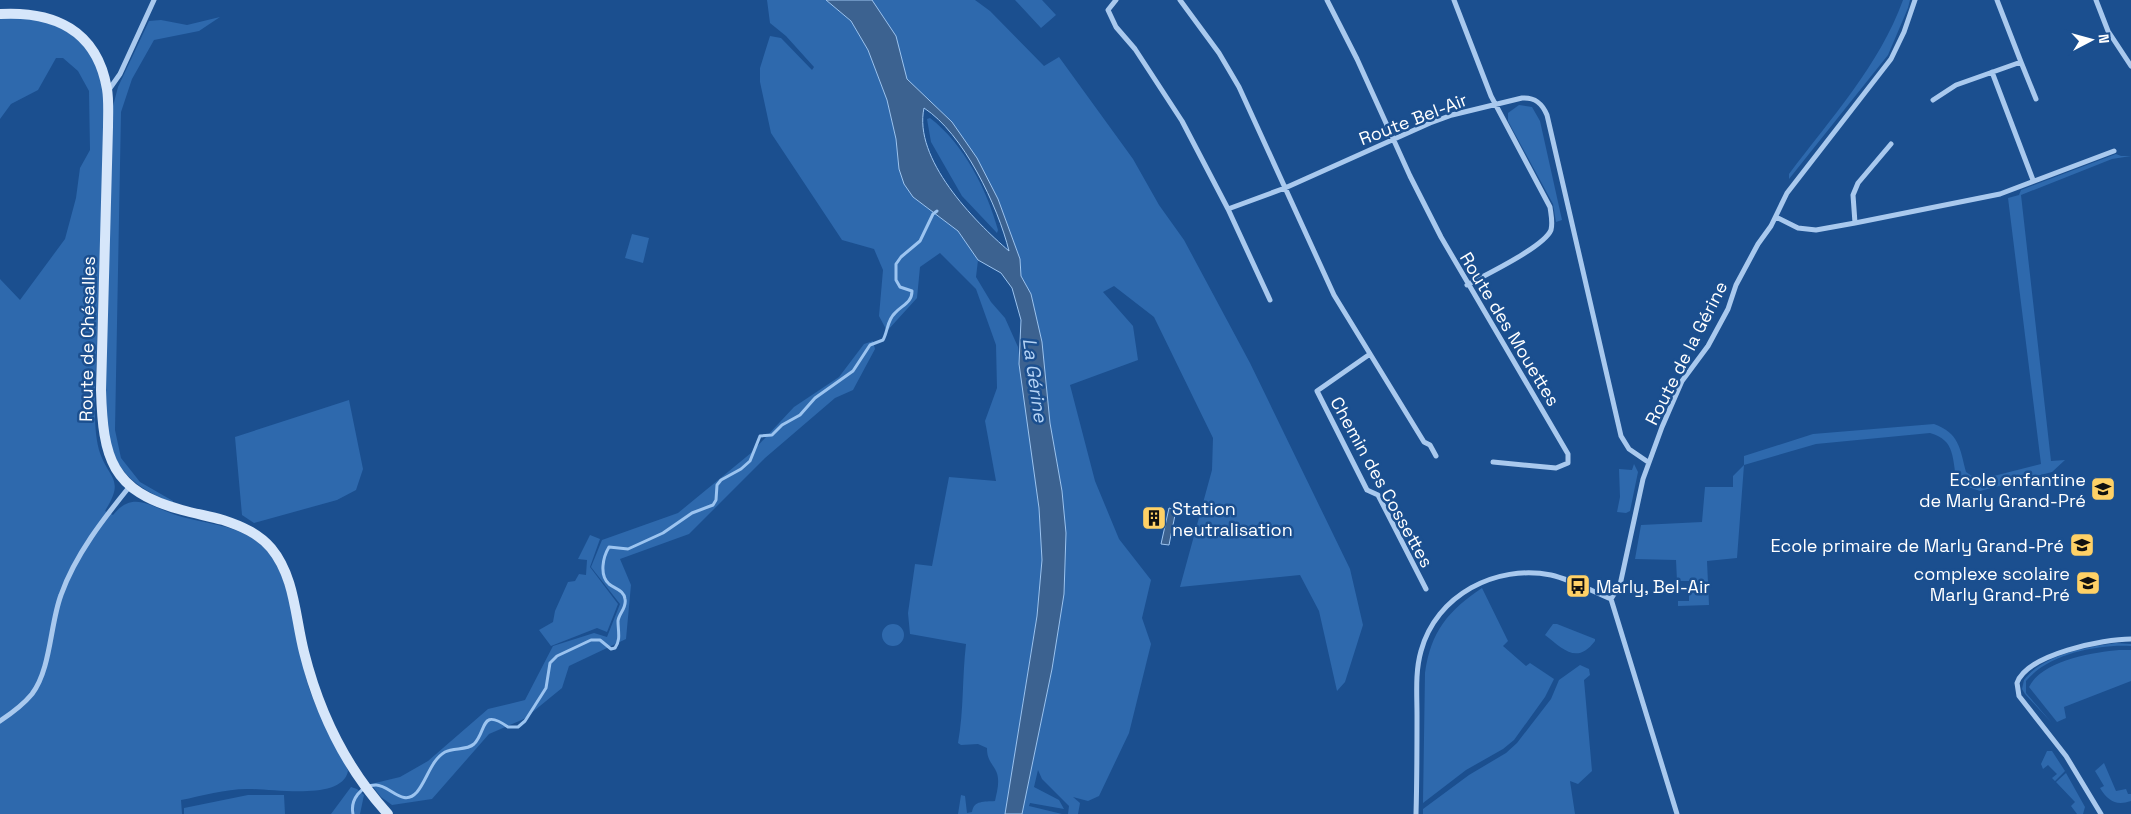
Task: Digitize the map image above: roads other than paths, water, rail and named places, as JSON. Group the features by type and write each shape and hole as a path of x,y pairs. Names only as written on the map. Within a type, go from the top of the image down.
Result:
{"street":[{"path":"108,91 120,74 154,0"},
{"path":"1116,0 1108,10 1116,27 1145,64 1182,121 1228,209 1270,300"},
{"path":"1180,0 1218,53 1239,87 1334,295 1436,456"},
{"name":"Route des Mouettes","path":"1326,0 1357,59 1393,139 1467,285 1568,454 1568,463 1556,468 1493,462"},
{"path":"1454,0 1475,58 1495,104 1550,207 1552,223 1548,235 1535,246 1467,285"},
{"name":"Route de la Gérine","path":"1611,598 1620,585 1648,462 1682,381 1708,346 1728,309 1736,285 1758,244 1776,216 1786,192 1873,85 1891,59 1904,32 1915,0"},
{"path":"1997,0 2036,99"},
{"path":"2096,0 2108,31 2131,66"},
{"name":"Route de Chésalles","path":"0,14 41,15 56,20 72,29 88,44 97,58 108,91 100,390 102,430 106,449 115,470 139,494 161,504 242,526 256,535 270,548 280,563 289,583 313,685 326,719 342,751 362,782 388,814"},
{"path":"1933,100 1956,85 2021,62"},
{"path":"1992,72 2033,180"},
{"name":"Route Bel-Air","path":"1228,209 1285,188 1393,139 1452,115 1495,104 1530,98 1543,107 1621,436 1629,449 1648,462"},
{"path":"1855,223 1852,194 1858,183 1891,144"},
{"path":"1776,216 1798,228 1816,230 1855,223 2000,194 2114,151"},
{"name":"Chemin des Cossettes","path":"1370,354 1317,391 1367,490 1378,495 1426,589"},
{"path":"0,721 19,708 33,692 43,669 61,595 80,558 107,514 130,486"},
{"path":"1416,814 1417,679 1420,652 1428,631 1440,614 1456,598 1481,582 1501,575 1525,572 1552,576 1611,598 1677,814"},
{"path":"2101,814 2066,756 2019,696 2017,683 2023,673 2063,651 2089,643 2131,639"}],"water":[{"name":"La Gérine","path":"826,0 872,0 896,36 907,79 952,122 977,158 998,199 1020,259 1021,276 1031,294 1042,342 1050,423 1062,491 1066,533 1064,594 1052,669 1022,814 1005,814 1037,616 1042,560 1039,508 1019,364 1021,320 1012,288 1001,273 978,260 958,231 913,197 904,184 899,169 896,139 887,100 868,50 851,21","holes":["924,108 938,119 965,152 977,172 997,213 1009,251 964,206 937,168 928,148 923,128"]},
{"path":"1169,508 1176,510 1169,545 1161,544"}],"waterway":[{"path":"353,814 353,804 358,794 361,790 371,786 381,786 402,797 412,796 417,792 436,760 445,752 467,748 474,744 488,720 499,721 508,727 518,727 525,721 546,688 550,663 557,656 591,640 600,640 611,649 615,648 619,639 618,621 625,602 623,594 609,584 604,576 604,561 609,547 628,549 663,533 692,513 713,505 716,500 717,485 721,480 741,469 750,461 760,436 772,435 782,425 800,415 815,398 853,371 870,345 883,340 892,316 906,304 912,295 912,291 900,287 896,280 896,264 901,257 920,241 933,214 937,211"}],"place":[{"name":"Ecole enfantine de Marly Grand-Pré","path":"2103,489"},
{"name":"Station neutralisation","path":"1154,518"},
{"name":"Ecole primaire de Marly Grand-Pré","path":"2082,545"},
{"name":"complexe scolaire Marly Grand-Pré","path":"2088,583"},
{"name":"Marly, Bel-Air","path":"1578,586"}]}
